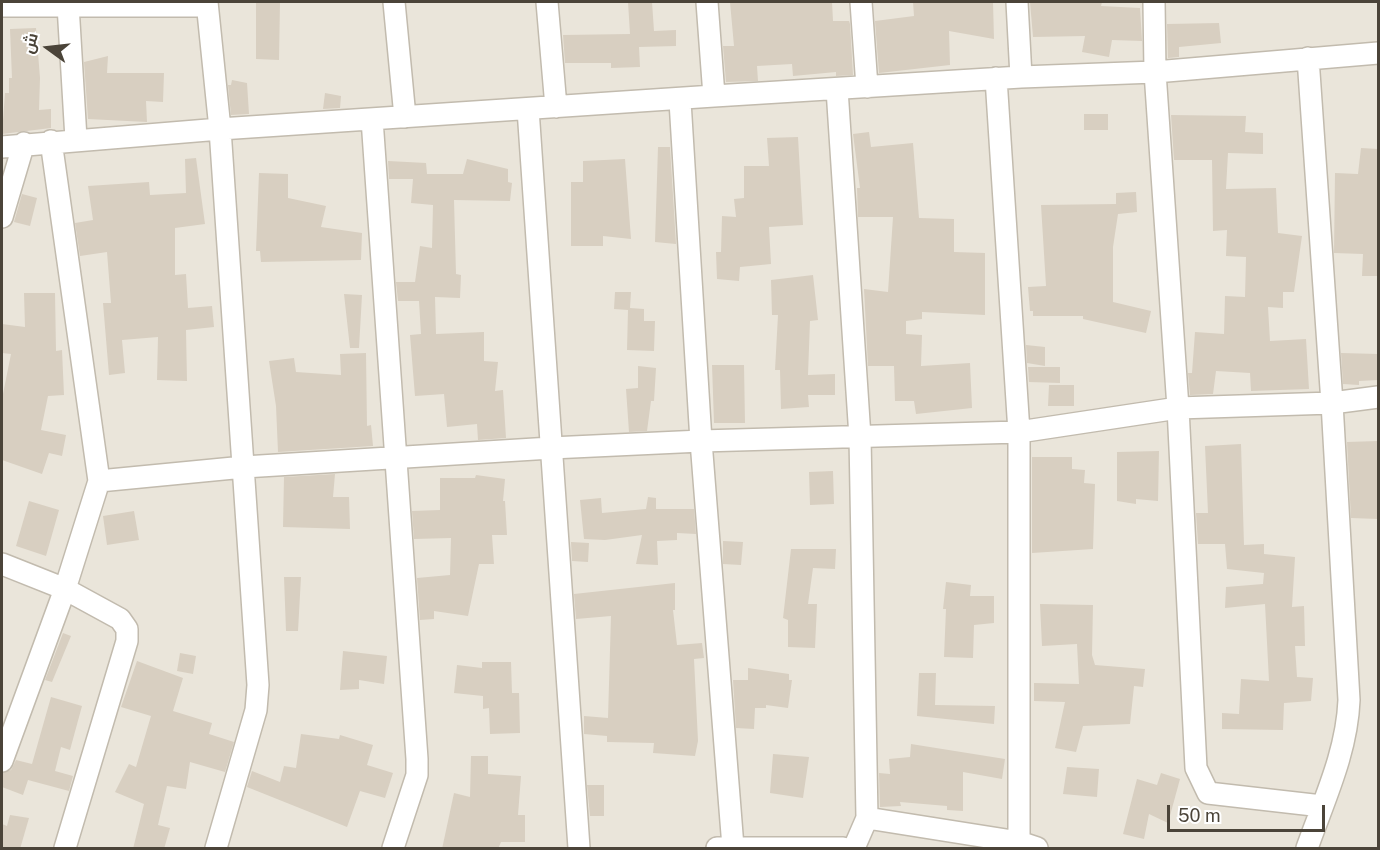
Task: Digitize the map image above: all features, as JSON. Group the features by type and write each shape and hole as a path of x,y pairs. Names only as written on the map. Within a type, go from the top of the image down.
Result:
{"street":[{"path":"394,2 405,117"},
{"path":"547,2 556,107"},
{"path":"707,2 714,96"},
{"path":"861,2 867,87"},
{"path":"1017,2 1021,77"},
{"path":"1154,2 1155,72 1178,408 1196,768 1208,793 1322,806"},
{"path":"2,6 94,3 207,4 220,129 258,698 216,849"},
{"path":"68,4 76,139"},
{"path":"2,147 76,139 680,101 714,96 996,78 1155,72 1378,53"},
{"path":"1307,849 1341,755 1348,726 1349,700 1332,403 1308,58"},
{"path":"867,818 1024,846 1019,432 996,78"},
{"path":"837,89 860,437 867,818 854,849"},
{"path":"680,101 725,848 843,849"},
{"path":"528,109 551,448 585,848"},
{"path":"372,119 398,458 417,759 417,775 393,849"},
{"path":"2,761 65,589 99,481 51,141"},
{"path":"2,217 24,143"},
{"path":"99,481 244,467 551,448 701,441 1019,432 1178,408 1332,403 1378,397"},
{"path":"2,564 65,589 120,619 127,629 127,642 65,849"}],"shaded area":[{"path":"2,2 1378,2 1378,848 2,848"}],"building":[{"path":"256,2 280,2 279,60 256,59"},
{"path":"628,2 652,2 654,31 676,30 676,46 639,47 640,67 611,68 611,63 565,63 563,35 630,34"},
{"path":"730,2 832,2 833,21 849,21 850,24 853,75 836,76 836,72 793,76 792,64 757,66 758,81 726,82 723,46 734,46"},
{"path":"913,2 993,2 994,39 949,31 950,65 879,73 875,21 914,16"},
{"path":"1030,2 1102,2 1101,6 1140,8 1142,41 1112,40 1109,57 1082,52 1085,36 1033,37"},
{"path":"1219,23 1221,43 1179,47 1179,57 1168,58 1167,24"},
{"path":"36,28 40,78 39,110 51,109 51,128 2,134 5,93 9,93 9,78 12,78 10,29"},
{"path":"108,56 107,73 164,73 163,102 146,101 147,122 88,119 84,62"},
{"path":"232,80 247,83 249,114 231,115 228,85 231,85"},
{"path":"325,93 341,96 340,108 323,109"},
{"path":"1084,114 1108,114 1108,130 1084,130"},
{"path":"1171,115 1246,116 1245,132 1263,133 1263,154 1228,153 1226,189 1276,188 1278,233 1302,236 1294,292 1283,292 1283,308 1268,307 1270,341 1306,339 1309,389 1251,391 1250,373 1216,371 1213,394 1190,395 1188,373 1192,373 1195,332 1224,334 1225,296 1245,297 1246,257 1226,256 1227,230 1213,231 1212,160 1174,160"},
{"path":"869,132 871,147 913,143 919,218 954,219 954,252 985,253 985,315 922,312 922,319 906,321 906,334 922,335 921,366 970,363 972,408 916,414 914,401 895,401 894,366 868,366 864,289 888,292 893,217 858,217 857,188 860,188 853,134"},
{"path":"798,137 803,225 769,227 771,264 740,267 739,281 717,279 716,252 721,252 722,216 736,217 734,199 744,198 744,166 769,166 767,138"},
{"path":"658,147 670,147 676,244 655,242"},
{"path":"1361,148 1378,149 1378,276 1362,276 1363,254 1334,253 1335,173 1358,174"},
{"path":"196,158 205,224 175,228 175,275 186,274 188,308 212,306 214,327 186,330 187,381 157,380 158,337 122,340 125,373 109,375 103,303 111,303 107,252 80,256 75,223 93,220 88,186 149,182 150,195 186,193 185,159"},
{"path":"467,159 508,169 508,182 512,183 510,201 454,200 456,274 461,275 460,298 435,297 436,334 484,332 484,361 498,362 495,391 503,390 506,438 478,440 477,424 447,427 444,394 415,396 410,335 421,334 419,301 398,301 396,282 415,282 420,246 432,248 433,205 411,203 413,179 389,179 388,161 426,163 427,174 463,174"},
{"path":"625,159 631,239 603,236 603,246 571,246 571,182 583,182 583,161"},
{"path":"259,173 288,174 288,198 326,206 321,227 362,233 361,260 261,262 260,251 256,251"},
{"path":"1136,192 1137,212 1118,214 1113,247 1113,302 1151,311 1146,333 1083,319 1083,316 1033,316 1033,311 1030,311 1028,287 1046,286 1041,205 1116,204 1116,193"},
{"path":"22,194 37,198 30,226 14,222"},
{"path":"813,275 818,320 810,321 808,375 835,374 835,395 808,395 809,407 781,409 780,370 775,370 778,315 772,315 771,280"},
{"path":"615,292 631,292 630,308 644,309 644,321 655,321 654,351 627,350 628,310 614,309"},
{"path":"24,293 55,293 56,351 62,350 64,395 48,396 41,430 66,435 62,456 49,453 42,474 2,460 2,399 11,354 2,353 2,324 25,327"},
{"path":"344,294 362,295 359,348 350,348"},
{"path":"1026,345 1045,347 1045,366 1027,363"},
{"path":"366,353 367,426 371,425 373,446 278,452 276,406 269,361 294,358 296,372 341,375 340,354"},
{"path":"1341,353 1378,354 1378,380 1359,381 1359,385 1343,384"},
{"path":"712,365 744,365 745,423 714,423"},
{"path":"638,366 656,368 654,401 651,401 647,431 629,432 626,389 638,388"},
{"path":"1028,367 1060,367 1060,383 1029,382"},
{"path":"1049,385 1074,385 1074,406 1048,406"},
{"path":"1378,441 1378,519 1351,518 1347,442"},
{"path":"1241,444 1244,545 1264,544 1264,554 1295,557 1292,607 1304,606 1305,646 1295,646 1297,677 1313,678 1311,701 1284,703 1283,730 1222,729 1222,713 1239,714 1241,679 1269,681 1265,604 1225,608 1226,587 1263,584 1264,573 1227,569 1225,544 1198,544 1196,513 1208,513 1205,446"},
{"path":"1159,451 1158,501 1136,499 1136,504 1117,501 1117,452"},
{"path":"1032,457 1072,457 1072,469 1085,470 1084,483 1095,484 1093,549 1032,553"},
{"path":"833,471 834,504 810,505 809,472"},
{"path":"335,474 333,497 349,497 350,529 283,527 284,477"},
{"path":"476,475 505,479 503,501 505,501 507,535 492,535 494,564 479,564 468,616 434,611 434,619 420,620 417,578 450,575 451,538 414,539 412,511 440,510 440,478 475,478"},
{"path":"648,497 656,498 656,509 694,509 696,534 677,533 677,540 657,541 658,565 636,564 642,535 605,540 584,539 580,500 601,498 602,513 646,509"},
{"path":"29,501 59,510 46,556 16,546"},
{"path":"134,511 139,540 107,545 103,516"},
{"path":"723,541 743,542 741,565 723,564"},
{"path":"571,542 589,543 588,562 572,561"},
{"path":"791,549 836,549 835,569 813,568 808,604 817,604 815,648 788,647 788,620 783,618"},
{"path":"284,577 301,577 298,631 286,631"},
{"path":"946,582 971,585 970,596 994,596 994,623 974,625 973,658 944,657 946,609 943,609"},
{"path":"675,583 675,610 673,610 677,645 702,643 704,658 694,659 698,741 695,756 653,753 654,743 607,742 607,736 584,734 584,716 608,718 611,616 576,619 574,594"},
{"path":"1040,604 1093,605 1092,655 1095,665 1145,669 1143,687 1134,686 1130,724 1083,726 1076,752 1055,748 1065,702 1034,701 1034,683 1079,684 1077,644 1042,646"},
{"path":"63,633 71,636 52,682 45,680"},
{"path":"343,651 387,656 384,684 359,680 359,689 340,690"},
{"path":"180,653 196,656 193,674 177,671"},
{"path":"137,661 183,678 173,711 212,723 209,734 234,742 225,772 190,762 186,789 167,786 158,825 170,828 164,849 133,849 144,804 115,792 129,764 136,767 151,716 121,707"},
{"path":"482,662 511,662 512,693 519,693 520,733 490,734 489,708 483,709 483,696 454,693 457,665 482,668"},
{"path":"748,668 789,674 789,680 792,680 788,708 766,705 766,708 755,708 754,729 736,728 733,680 748,680"},
{"path":"919,673 936,673 935,705 995,706 994,724 917,716"},
{"path":"51,697 82,706 70,750 61,747 55,771 73,776 69,791 28,780 23,795 2,787 2,773 11,770 16,760 32,764"},
{"path":"301,734 339,739 340,735 373,745 367,765 393,773 385,798 360,791 347,827 247,787 252,771 280,782 284,766 296,768"},
{"path":"911,744 1005,759 1002,779 963,772 963,811 947,810 947,806 900,802 901,806 880,807 879,773 890,774 889,759 910,757"},
{"path":"773,754 809,757 803,798 770,793"},
{"path":"471,756 488,756 488,774 521,776 518,815 525,815 525,842 501,842 498,849 442,849 454,793 470,797"},
{"path":"1067,767 1099,769 1097,797 1063,794"},
{"path":"1161,773 1180,779 1168,823 1149,814 1144,839 1123,834 1137,779 1157,785"},
{"path":"587,785 604,785 604,816 590,816"},
{"path":"10,815 29,818 20,849 2,849 2,824 7,826"}]}
